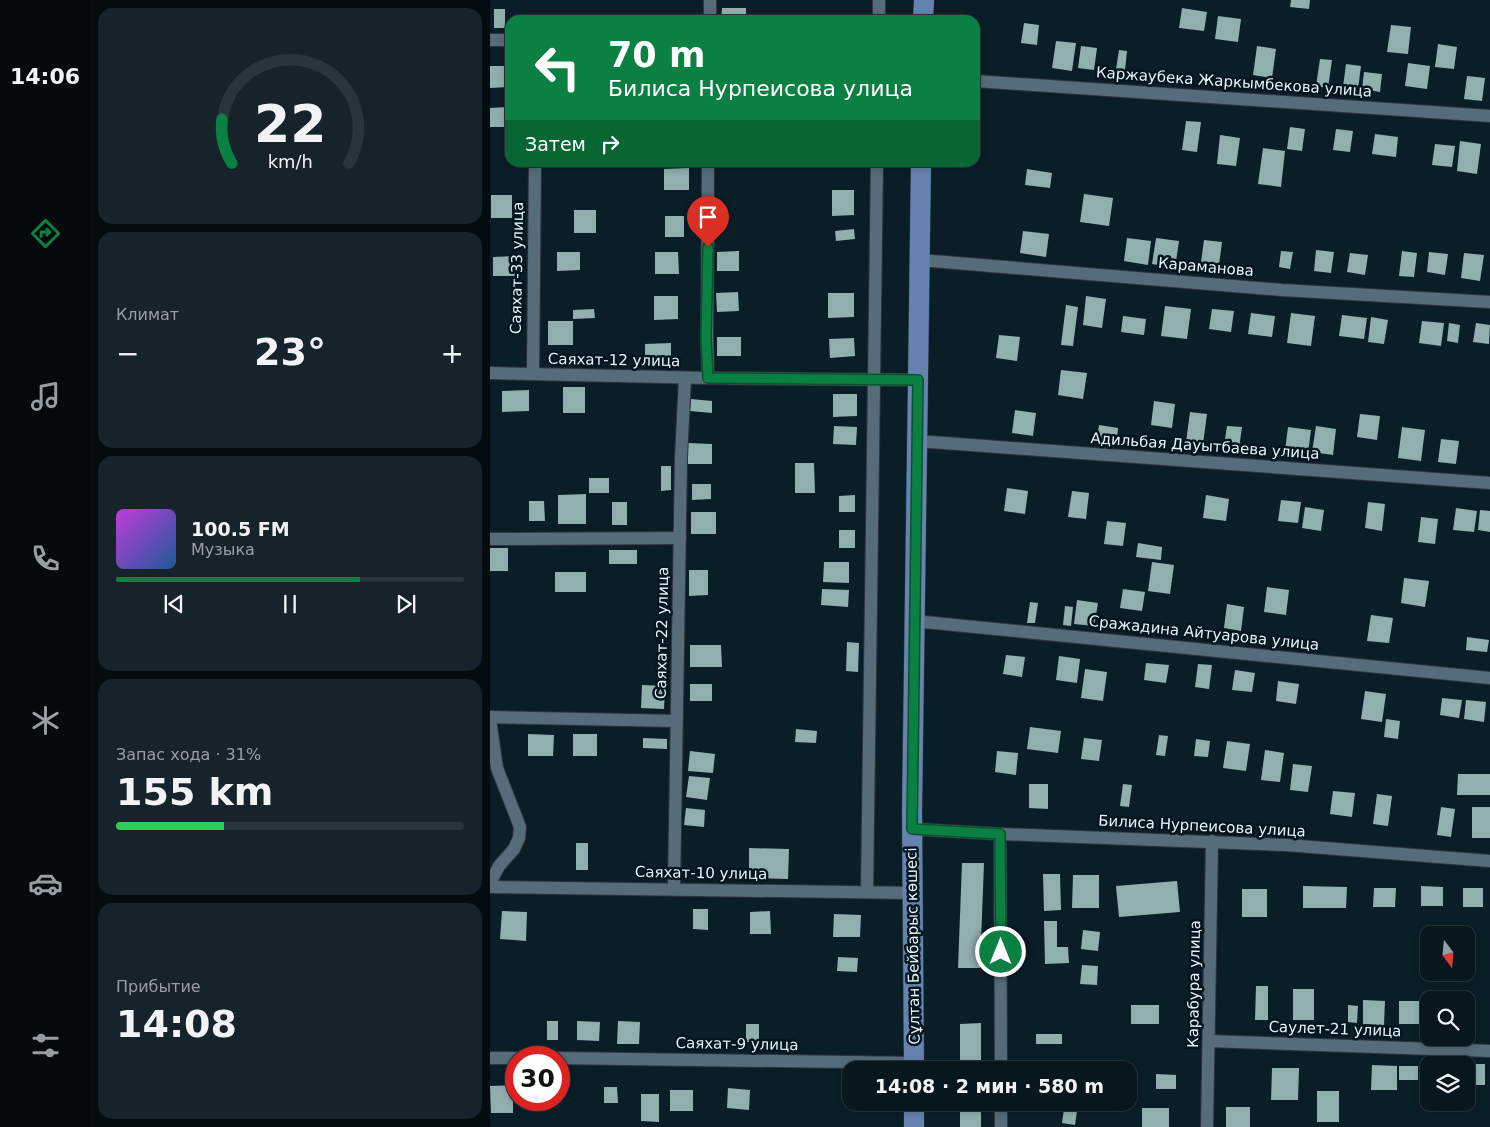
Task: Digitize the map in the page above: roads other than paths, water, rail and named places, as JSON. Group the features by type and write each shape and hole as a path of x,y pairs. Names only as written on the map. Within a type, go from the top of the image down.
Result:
{"main road":[{"path":"923,15 924,0"},
{"name":"Сұлтан Бейбарыс көшесі","path":"914,1061 912,829 921,167"},
{"path":"914,1111 914,1127"}],"street":[{"path":"710,0 710,15"},
{"path":"879,0 879,15"},
{"path":"490,40 505,40"},
{"name":"Каржаубека Жаркымбекова улица","path":"980,81 1490,116"},
{"name":"Саяхат-33 улица","path":"533,374 535,167"},
{"path":"708,167 706,338 708,378"},
{"path":"867,892 877,167"},
{"name":"Караманова","path":"920,260 1282,290 1490,302"},
{"name":"Саяхат-12 улица","path":"490,373 685,378 918,380"},
{"name":"Саяхат-22 улица","path":"674,889 681,458 685,378"},
{"name":"Адильбая Дауытбаева улица","path":"917,441 1490,483"},
{"path":"490,539 680,538"},
{"name":"Сражадина Айтуарова улица","path":"914,621 1490,678"},
{"path":"490,885 499,866 514,849 519,838 520,826 497,768 490,718 676,721"},
{"name":"Билиса Нурпеисова улица","path":"912,829 1286,845 1490,861"},
{"path":"1000,834 1001,1061"},
{"name":"Карабура улица","path":"1208,1127 1212,841"},
{"name":"Саяхат-10 улица","path":"490,885 912,892"},
{"name":"Саулет-21 улица","path":"1209,1040 1490,1050"},
{"path":"490,1058 505,1058"},
{"name":"Саяхат-9 улица","path":"570,1058 842,1064"},
{"path":"1001,1111 1001,1127"}]}
